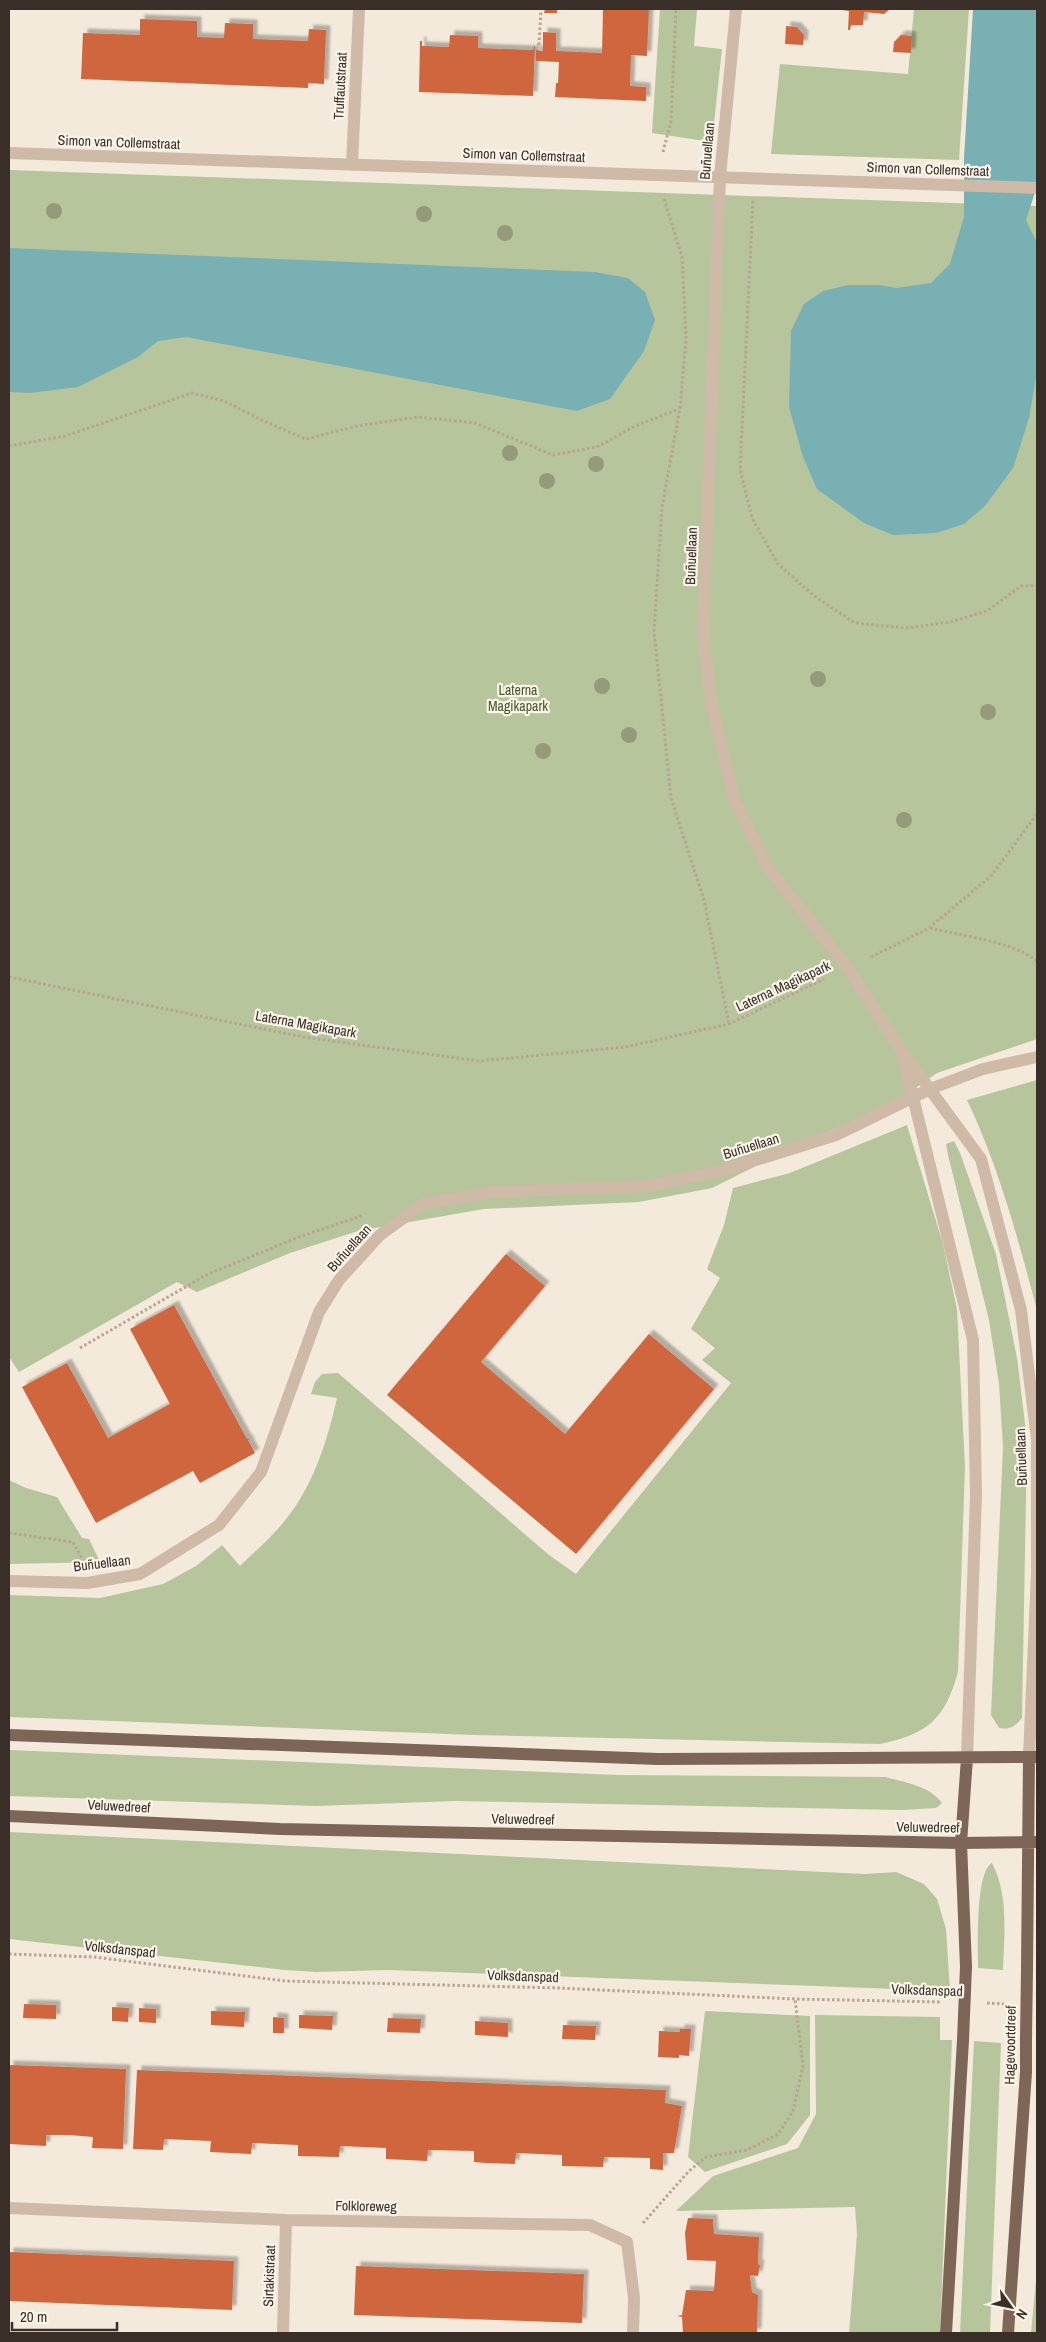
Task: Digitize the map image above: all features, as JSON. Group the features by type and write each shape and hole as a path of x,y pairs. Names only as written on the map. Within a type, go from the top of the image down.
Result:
{"main road":[{"path":"9,1735 658,1759 1033,1757"},
{"name":"Hagevoortdreef","path":"1008,2333 1026,2039 1026,1969 1032,1843 1033,1757"},
{"path":"946,2333 966,1967 961,1843 967,1758"},
{"name":"Veluwedreef","path":"9,1816 280,1829 1032,1843"}],"street":[{"name":"Truffautstraat","path":"352,165 359,9"},
{"name":"Buñuellaan","path":"736,9 720,177 703,636 712,705 735,802 769,869 848,968 901,1050 981,1158 1021,1310 1037,1439 1037,1573 1033,1757"},
{"name":"Simon van Collemstraat","path":"9,153 1037,188"},
{"name":"Buñuellaan","path":"901,1050 973,1340 976,1496 967,1758"},
{"name":"Buñuellaan","path":"9,1581 87,1583 140,1574 219,1525 261,1472 319,1312 339,1280 380,1235 423,1204 493,1192 648,1186 721,1171 836,1136 930,1089 983,1069 1037,1057"},
{"name":"Folkloreweg","path":"9,2208 286,2220 590,2225 627,2242"},
{"name":"Sirtakistraat","path":"283,2333 286,2220"},
{"path":"627,2242 634,2298 633,2333"}],"path":[{"path":"539,45 541,9"},
{"path":"676,9 671,121 656,175 682,257 686,339 680,408 662,507 654,631 671,798 704,900 729,1024"},
{"path":"754,178 740,469 752,518 778,564 813,595 855,623 908,628 950,622 987,611 1021,586 1037,585"},
{"path":"9,446 65,436 192,393 224,401 306,439 357,426 417,417 475,423 553,455 597,447 635,426 680,408"},
{"name":"Laterna Magikapark","path":"9,977 303,1037 479,1062 625,1047 729,1024 929,928 992,876 1037,814"},
{"path":"929,928 988,941 1028,954 1037,961"},
{"path":"80,1348 206,1275 299,1237 367,1214"},
{"path":"9,1533 73,1542 85,1564 87,1583"},
{"name":"Volksdanspad","path":"9,1954 94,1957 284,1981 558,1988 795,1999 944,2002"},
{"path":"627,2242 689,2171 706,2157 747,2150 778,2134 793,2111 803,2066 795,1999"},
{"name":"Volksdanspad","path":"981,2003 1009,2004"}],"green space":[{"path":"660,9 697,9 694,46 722,49 712,142 652,133"},
{"path":"914,9 969,9 959,160 771,154 780,64 908,74"},
{"name":"Laterna Magikapark","path":"9,170 1037,206 1037,1039 937,1073 890,1106 808,1140 712,1188 639,1202 484,1209 358,1231 290,1253 197,1292 177,1282 19,1372 9,1357"},
{"path":"1037,1080 1037,1310 998,1177 967,1100"},
{"path":"907,1125 943,1244 957,1309 965,1467 958,1672 947,1702 932,1722 922,1729 897,1740 880,1744 474,1735 9,1717 9,1595 100,1598 163,1584 196,1566 222,1545 240,1566 287,1519 315,1470 328,1435 337,1398 311,1394 315,1382 322,1374 338,1373 549,1555 576,1574 731,1383 702,1360 715,1348 691,1329 720,1278 707,1269 724,1225 733,1188 790,1173"},
{"path":"954,1141 996,1254 1017,1358 1027,1440 1022,1718 1014,1726 1007,1729 999,1728 991,1715 1003,1447 999,1384 989,1320 948,1155 946,1144"},
{"path":"9,1480 26,1488 57,1497 82,1538 89,1539 100,1562 9,1564"},
{"path":"9,1750 618,1775 885,1777 931,1792 942,1803 936,1808 902,1810 457,1801 316,1806 9,1796"},
{"path":"9,1832 865,1874 896,1872 924,1884 937,1899 946,1929 950,1991 388,1970 316,1972 9,1939"},
{"path":"992,1863 1001,1888 1003,1902 1003,1970 978,1968 980,1895 987,1869"},
{"path":"705,2011 810,2016 810,2115 787,2144 705,2172 688,2157"},
{"path":"815,2015 940,2017 940,2040 952,2040 940,2333 849,2333 857,2235 855,2207 676,2211 713,2176 798,2148 816,2114"},
{"path":"974,2041 1001,2043 990,2333 960,2333"},
{"path":"1037,2269 1037,2333 1031,2333"}],"water":[{"path":"973,9 1037,9 1037,186 1026,220 1037,243 1037,371 1029,418 1013,468 985,506 964,524 936,533 893,535 864,523 817,489 803,457 789,407 791,331 804,304 823,291 848,285 880,285 896,288 931,283 950,264 964,217 964,158"},
{"path":"9,248 595,272 628,278 645,292 655,320 644,351 610,399 577,411 186,337 158,341 138,357 78,387 30,393 9,392"}],"building":[{"path":"545,9 557,9 557,13 544,13"},
{"path":"603,9 649,9 647,56 631,55 630,86 646,87 646,101 555,97 559,62 536,61 536,50 543,51 543,32 556,33 556,51 602,53"},
{"path":"834,9 890,9 884,14 864,12 863,25 851,25 850,30 848,30 849,11"},
{"path":"140,19 197,21 197,37 224,38 225,23 253,24 253,39 308,41 309,29 326,30 324,84 308,83 308,88 81,79 83,33 140,35"},
{"path":"786,26 797,27 804,35 803,45 785,44"},
{"path":"450,35 478,36 478,48 533,50 535,46 533,96 419,92 420,41 422,41 422,46 449,47"},
{"path":"901,35 912,36 911,53 893,52 894,42"},
{"path":"506,1254 545,1286 481,1362 565,1434 649,1334 714,1389 576,1554 387,1395"},
{"path":"174,1305 247,1439 251,1439 248,1440 255,1453 200,1483 193,1471 96,1523 22,1387 67,1363 108,1438 170,1404 130,1329"},
{"path":"24,2004 56,2005 56,2019 23,2018"},
{"path":"112,2007 129,2008 128,2022 112,2021"},
{"path":"139,2008 156,2009 156,2023 139,2022"},
{"path":"211,2011 245,2012 244,2027 211,2025"},
{"path":"299,2015 333,2016 332,2030 299,2028"},
{"path":"273,2017 284,2018 284,2033 273,2033"},
{"path":"388,2018 421,2019 420,2033 387,2032"},
{"path":"475,2021 508,2023 508,2037 475,2035"},
{"path":"563,2025 596,2026 595,2040 562,2039"},
{"path":"680,2029 691,2029 689,2056 679,2055 679,2058 658,2057 659,2031 680,2032"},
{"path":"9,2065 126,2069 123,2149 92,2148 93,2137 70,2135 46,2135 46,2146 9,2144"},
{"path":"137,2070 666,2090 665,2103 682,2106 674,2153 663,2153 663,2170 650,2169 650,2158 604,2157 603,2167 562,2166 562,2155 516,2153 515,2164 474,2162 474,2151 428,2150 427,2161 386,2159 386,2148 340,2146 339,2157 298,2156 298,2145 252,2143 251,2154 210,2152 211,2141 164,2139 163,2150 133,2149"},
{"path":"688,2218 713,2219 714,2234 759,2237 758,2264 760,2265 758,2276 751,2275 750,2277 752,2292 758,2295 757,2333 683,2333 682,2317 677,2316 682,2315 686,2290 714,2291 716,2261 687,2260 685,2233"},
{"path":"9,2252 234,2261 232,2310 9,2301"},
{"path":"356,2266 584,2274 582,2323 354,2315"}]}
